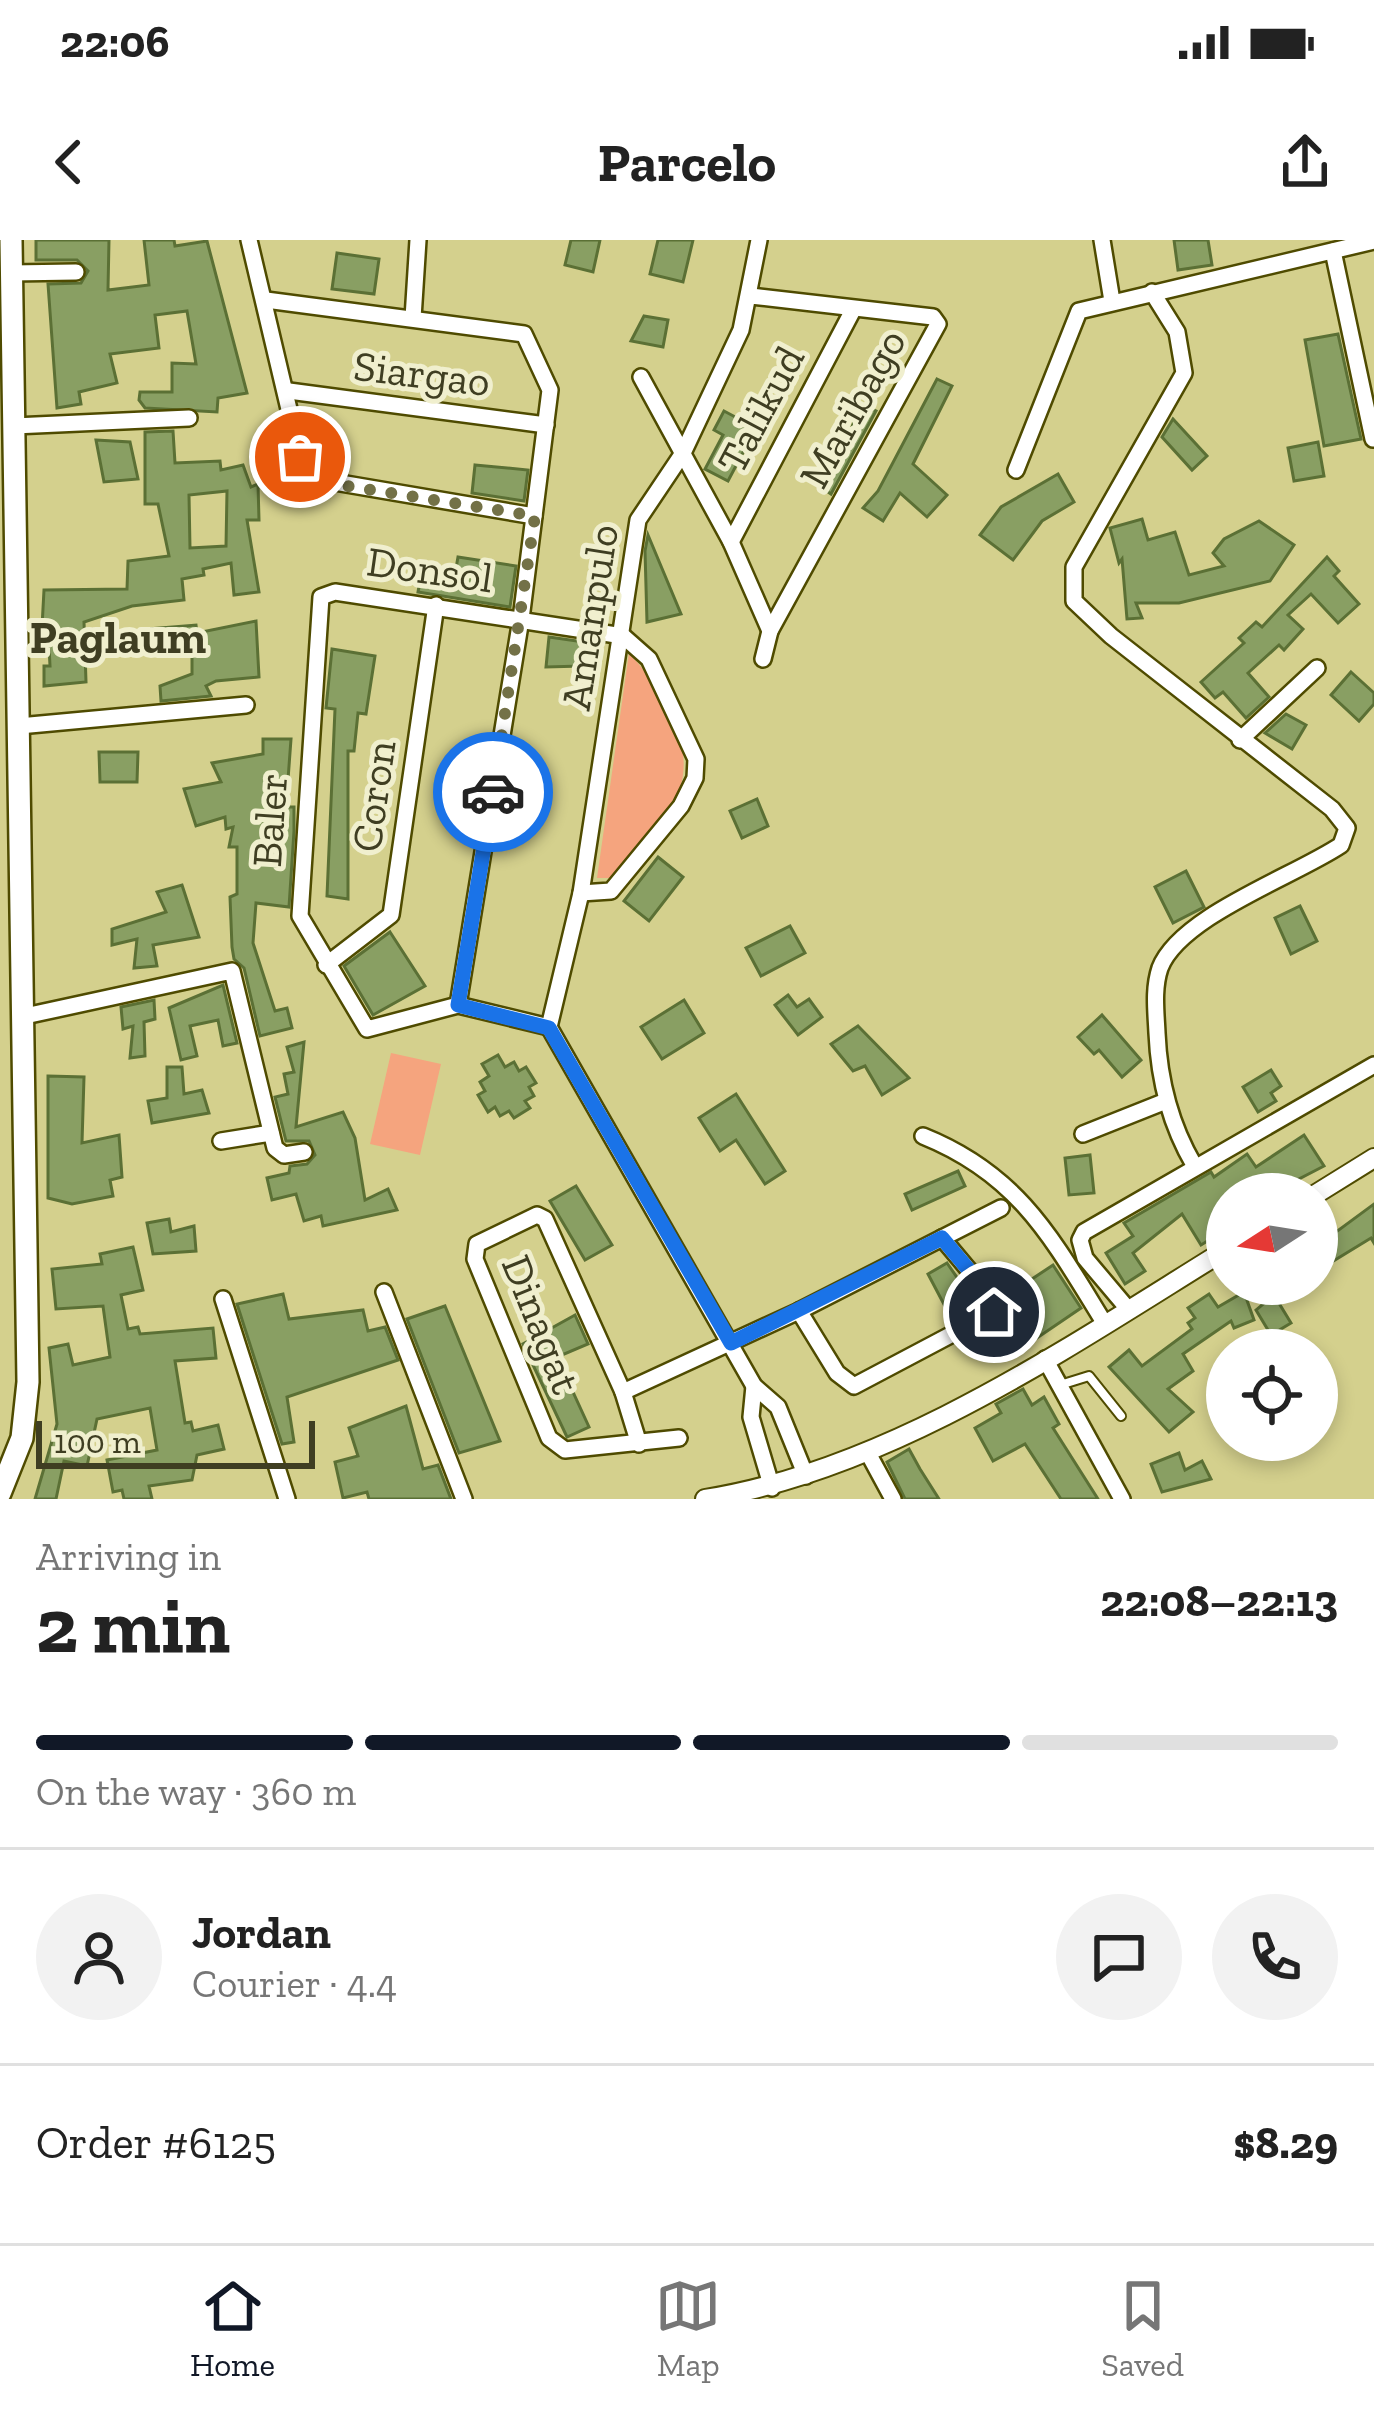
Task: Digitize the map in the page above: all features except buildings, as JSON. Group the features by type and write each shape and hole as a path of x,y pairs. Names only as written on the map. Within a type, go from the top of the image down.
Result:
{"main road":[{"path":"0,1493 27,1414 26,1016 11,863 19,726 14,426 6,354 11,240"}],"street":[{"path":"249,240 289,392 303,474 309,480 535,516"},
{"path":"413,318 418,240"},
{"name":"Amanpulo","path":"549,1028 581,893 638,520 683,453 742,330 759,240"},
{"path":"1102,240 1112,301"},
{"path":"1016,470 1072,317 1112,301 1374,241"},
{"path":"1333,251 1373,439"},
{"path":"11,273 76,272"},
{"path":"1151,292 1177,332 1184,373 1074,567 1071,591 1096,623 1332,808 1347,828 1346,838 1330,853 1209,920 1166,956 1155,990 1166,1101 1194,1165"},
{"name":"Maribago","path":"751,296 933,317 938,325 770,631 764,659"},
{"path":"266,300 525,335 550,387 521,619 458,1005 549,1028 754,1386 778,1406 806,1476"},
{"name":"Talikud","path":"731,542 853,310"},
{"path":"640,377 731,542 770,631"},
{"name":"Siargao","path":"289,392 546,425"},
{"path":"14,426 189,418"},
{"name":"Donsol","path":"328,593 436,605 623,636"},
{"name":"Baler","path":"328,593 319,602 299,911 362,1025 376,1029 458,1005"},
{"name":"Coron","path":"326,965 391,915 436,605"},
{"path":"581,893 611,891 681,806 694,778 695,759 650,659 623,636"},
{"path":"1240,740 1317,668"},
{"path":"19,726 246,706"},
{"path":"26,1016 232,971 262,1077 271,1133 281,1154 304,1152"},
{"path":"0,972 24,973"},
{"path":"1128,1310 1085,1258 1080,1240 1091,1227 1374,1065"},
{"path":"1082,1134 1166,1101"},
{"path":"221,1141 271,1133"},
{"path":"923,1136 977,1162 1027,1204 1105,1324"},
{"path":"1338,1180 1374,1158"},
{"path":"622,1392 800,1311 1001,1208"},
{"name":"Dinagat","path":"639,1444 622,1392 544,1219 537,1215 477,1244 475,1259 549,1438 565,1450 639,1444 679,1438"},
{"path":"800,1311 837,1373 854,1386 994,1312 994,1300 942,1238"},
{"path":"705,1499 772,1488 868,1453 1045,1358 1206,1262"},
{"path":"383,1292 464,1499"},
{"path":"223,1299 286,1499"},
{"path":"1045,1358 1122,1499"},
{"path":"754,1386 751,1417 772,1488"},
{"path":"868,1453 893,1499"}],"lane":[{"path":"1059,1385 1089,1376 1121,1416"}],"shaded area":[{"path":"629,653 672,716 683,772 667,814 618,878 597,878"},
{"path":"391,1053 441,1064 420,1155 370,1144"}],"way so far":[{"path":"300,457 309,480 535,516 493,792"}],"district":[{"name":"Paglaum","path":"118,637"}],"route":[{"path":"493,792 458,1005 549,1028 731,1343 942,1238 994,1300 994,1312"}]}
